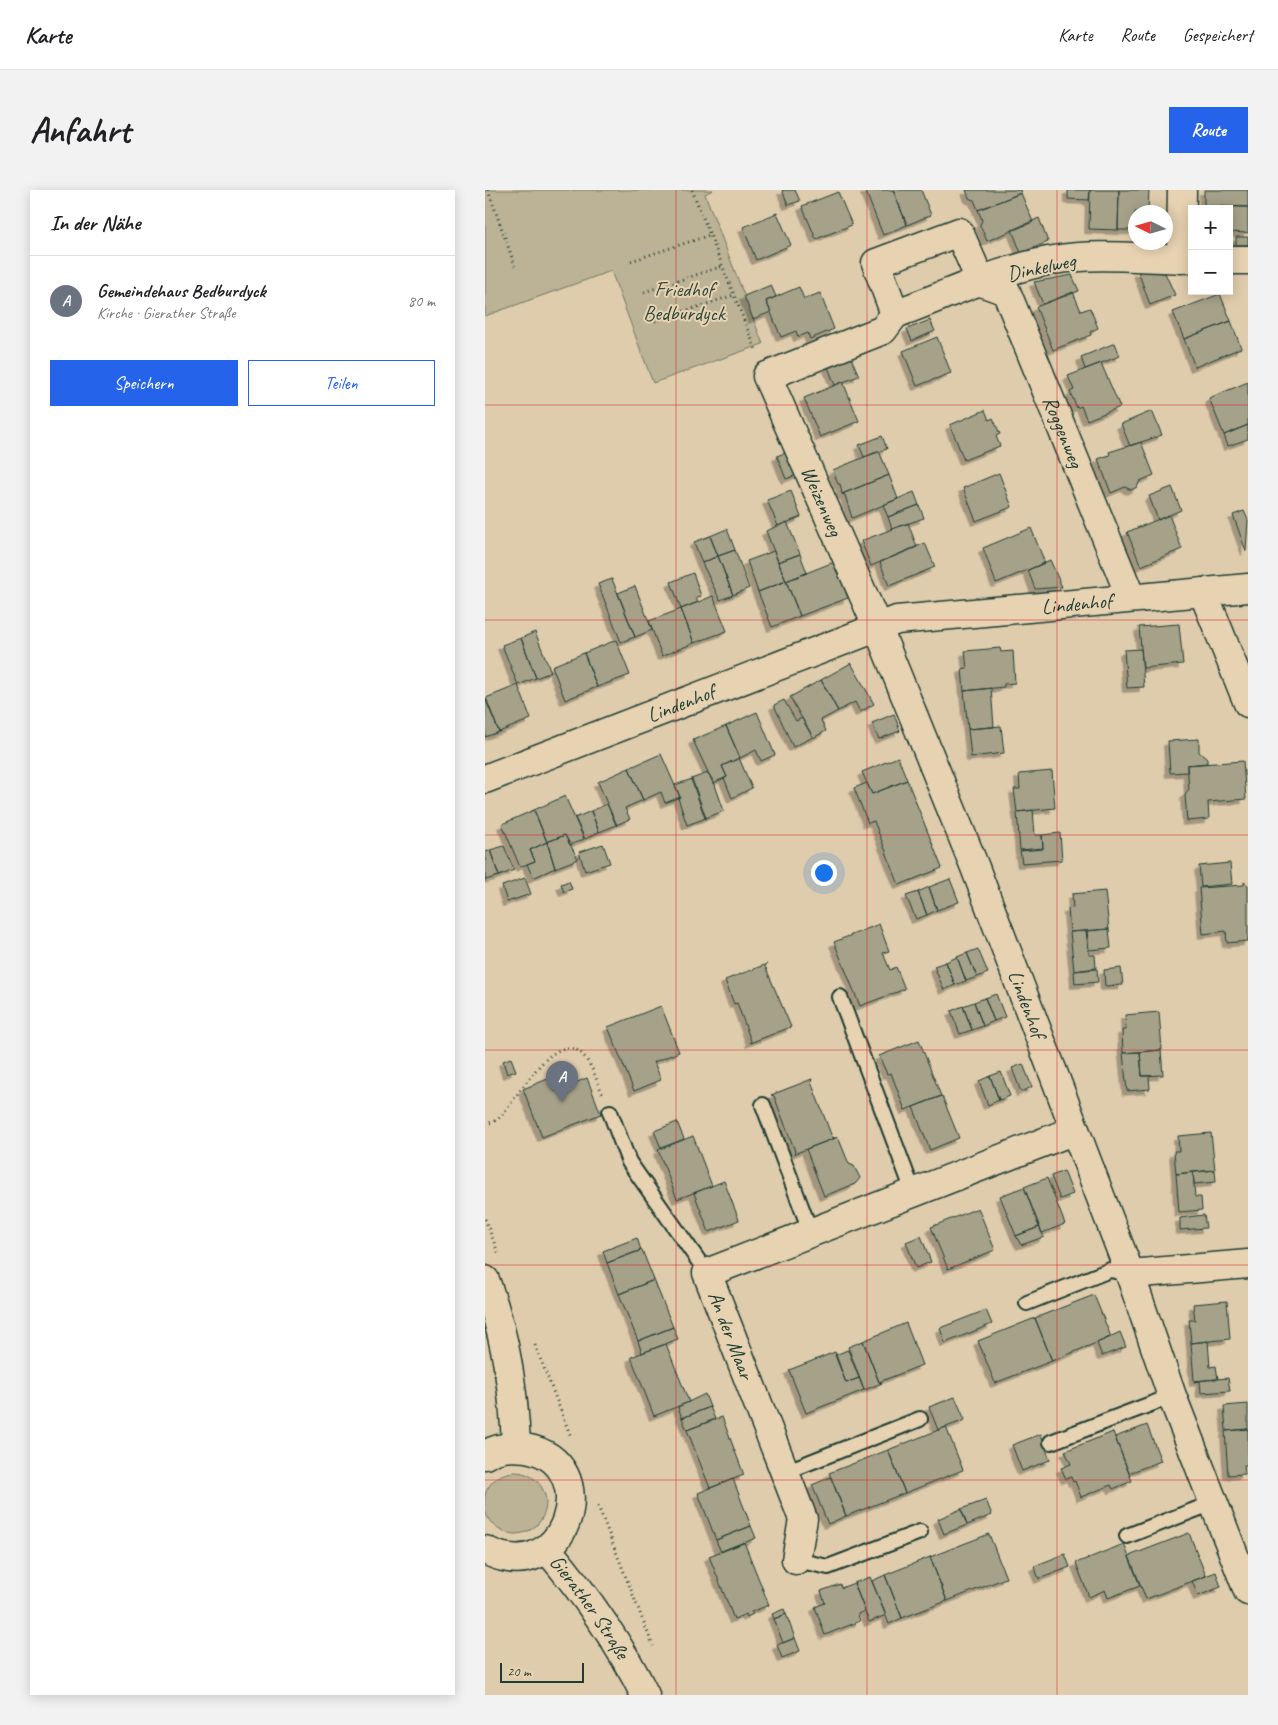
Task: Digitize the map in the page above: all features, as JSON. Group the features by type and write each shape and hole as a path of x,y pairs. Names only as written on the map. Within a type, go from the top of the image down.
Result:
{"street":[{"path":"1182,190 1186,259"},
{"name":"Dinkelweg","path":"895,314 876,263 959,232 981,282"},
{"name":"Dinkelweg","path":"767,376 883,330 895,314 1029,266 1068,258 1186,259"},
{"path":"1233,260 1248,260"},
{"name":"Roggenweg","path":"981,282 1006,292 1131,598"},
{"name":"Weizenweg","path":"767,376 877,626"},
{"name":"Lindenhof","path":"485,779 877,626 921,616 1248,588"},
{"path":"1203,592 1248,703"},
{"name":"Lindenhof","path":"877,626 970,856 1130,1274 1172,1396 1248,1591"},
{"name":"An der Maar","path":"796,1560 803,1519 707,1273 1075,1130"},
{"path":"1130,1274 1248,1264"},
{"path":"485,1280 498,1318 509,1368 516,1446 502,1448 485,1455"},
{"name":"Gierather Straße","path":"485,1550 500,1556 516,1559 527,1558 547,1549 565,1528 571,1500 569,1486 554,1462 543,1454 516,1446"},
{"name":"Gierather Straße","path":"547,1549 573,1580 613,1637 645,1695"}],"lane":[{"path":"840,997 913,1194"},
{"path":"763,1105 811,1234"},
{"path":"610,1112 629,1162 707,1273"},
{"path":"1027,1303 1109,1270 1130,1274"},
{"path":"1051,1442 1172,1396"},
{"path":"785,1472 921,1419"},
{"path":"1127,1536 1213,1504"},
{"name":"An der Maar","path":"796,1560 829,1567 920,1532"}],"path":[{"path":"488,190 515,266"},
{"path":"692,190 767,376"},
{"path":"631,261 710,235"},
{"path":"644,292 723,266"},
{"path":"655,321 734,295"},
{"path":"485,1124 498,1120 540,1063 548,1056 565,1050 575,1050 583,1055 610,1112"}],"green space":[{"name":"Friedhof Bedburdyck","path":"485,190 713,190 705,194 763,344 653,383 611,271 485,316"},
{"path":"515,1472 527,1474 537,1481 544,1491 546,1503 544,1515 537,1525 527,1532 515,1534 503,1532 493,1525 486,1515 484,1503 486,1491 493,1481 503,1474"}],"building":[{"path":"782,190 795,190 800,201 788,205"},
{"path":"865,190 893,190 907,225 883,235"},
{"path":"893,190 921,190 931,215 907,225"},
{"path":"966,190 1020,190 1021,193 978,210 974,200 969,198"},
{"path":"1068,190 1090,190 1089,200 1068,199"},
{"path":"1090,190 1119,190 1118,230 1089,229"},
{"path":"1119,190 1149,190 1148,205 1128,205 1128,230 1118,230"},
{"path":"1204,190 1248,190 1248,207 1204,205"},
{"path":"838,192 852,225 816,239 802,206"},
{"path":"1021,193 1033,222 987,241 980,225 982,220 978,210"},
{"path":"1233,207 1248,207 1248,233 1233,232"},
{"path":"777,213 791,245 756,260 743,227"},
{"path":"1039,218 1048,242 1021,253 1012,230"},
{"path":"1236,237 1248,237 1248,245 1236,245"},
{"path":"1138,271 1165,273 1175,295 1150,305"},
{"path":"1072,275 1079,291 1043,304 1034,282"},
{"path":"771,285 776,297 766,301 771,312 753,319 744,296"},
{"path":"799,287 804,299 820,293 834,329 810,339 808,333 798,337 796,331 781,337 766,301"},
{"path":"1073,292 1081,311 1090,308 1098,328 1090,332 1091,335 1053,350 1036,307"},
{"path":"1220,295 1231,321 1184,339 1173,312"},
{"path":"930,320 935,331 912,341 907,329"},
{"path":"1231,321 1241,348 1195,367 1184,339"},
{"path":"937,337 951,373 917,386 903,351"},
{"path":"1115,343 1120,356 1085,369 1081,357"},
{"path":"849,353 859,376 835,385 826,362"},
{"path":"1101,363 1120,407 1087,420 1081,406 1077,408 1070,392 1074,390 1068,376"},
{"path":"843,382 859,421 820,437 804,398"},
{"path":"1248,382 1248,425 1224,435 1209,398"},
{"path":"985,410 989,420 993,418 1000,434 996,436 1000,446 964,460 950,425"},
{"path":"1152,411 1162,435 1130,446 1121,424"},
{"path":"1248,425 1248,439 1228,446 1224,435"},
{"path":"882,436 887,449 864,457 859,445"},
{"path":"1141,442 1154,475 1140,481 1137,487 1131,490 1125,487 1111,493 1098,459 1110,455 1109,452"},
{"path":"789,451 799,474 786,479 777,456"},
{"path":"879,451 889,475 842,494 840,484 838,484 833,470"},
{"path":"999,473 1012,507 976,521 963,488"},
{"path":"889,475 898,499 852,518 845,495 842,494"},
{"path":"1172,487 1181,510 1158,520 1149,496"},
{"path":"791,491 801,517 778,526 767,500"},
{"path":"914,492 919,505 888,517 883,505"},
{"path":"919,505 924,518 892,529 888,517"},
{"path":"1244,511 1248,520 1246,551 1233,515"},
{"path":"1169,515 1182,549 1141,566 1127,532"},
{"path":"787,522 800,554 778,562 766,531"},
{"path":"908,523 917,547 871,566 861,541"},
{"path":"1031,528 1045,563 996,583 983,548"},
{"path":"727,529 735,550 718,556 710,536"},
{"path":"710,536 718,556 702,563 694,542"},
{"path":"925,543 935,567 889,586 880,562"},
{"path":"735,550 749,588 733,595 718,556"},
{"path":"774,551 786,581 758,592 747,561"},
{"path":"800,554 807,573 786,581 778,562"},
{"path":"718,556 733,595 720,600 702,563"},
{"path":"1050,560 1062,587 1035,589 1028,570"},
{"path":"834,562 848,598 800,616 786,581"},
{"path":"693,573 701,596 696,598 698,602 681,609 671,582"},
{"path":"612,579 635,637 621,642 598,584"},
{"path":"786,581 800,616 772,627 758,592"},
{"path":"635,586 652,630 635,637 618,593"},
{"path":"713,596 727,631 694,643 681,609"},
{"path":"681,609 694,643 662,656 649,621"},
{"path":"1179,624 1183,664 1143,668 1139,627"},
{"path":"535,632 551,672 536,678 521,638"},
{"path":"521,638 536,678 518,685 502,645"},
{"path":"616,640 630,675 597,687 584,653"},
{"path":"1000,648 1001,652 1013,651 1015,683 1004,684 1004,687 964,691 962,669 967,668 965,651"},
{"path":"1141,649 1144,687 1127,688 1124,650"},
{"path":"584,653 597,687 565,700 552,666"},
{"path":"851,663 874,704 860,712 855,702 838,711 821,680"},
{"path":"821,680 838,711 821,720 826,731 813,738 790,697"},
{"path":"518,685 531,719 499,732 486,698"},
{"path":"991,688 994,727 968,729 964,691"},
{"path":"485,698 499,732 485,737"},
{"path":"784,700 796,721 802,718 813,737 793,747 774,705"},
{"path":"757,712 775,755 761,761 756,750 740,758 726,726"},
{"path":"894,714 900,731 879,739 872,723"},
{"path":"726,726 740,758 722,766 727,777 713,783 693,740"},
{"path":"1001,726 1004,753 971,757 968,729"},
{"path":"1199,739 1199,752 1207,759 1207,763 1187,765 1187,772 1170,773 1168,741"},
{"path":"661,754 680,797 665,803 661,792 643,800 629,768"},
{"path":"898,757 907,780 872,794 862,772"},
{"path":"739,758 752,788 732,798 724,778 727,777 722,766"},
{"path":"1243,761 1246,799 1208,802 1209,819 1187,821 1185,794 1189,789 1187,765"},
{"path":"629,768 643,800 625,808 630,819 616,825 598,782"},
{"path":"1052,771 1055,808 1017,812 1014,789 1020,789 1019,774"},
{"path":"708,773 714,782 724,811 705,818 691,779"},
{"path":"692,779 706,818 687,825 675,785"},
{"path":"907,780 942,868 899,885 874,821 868,823 854,788 867,783 872,794"},
{"path":"565,796 584,839 570,845 565,835 547,842 534,810"},
{"path":"607,804 617,825 599,832 591,811"},
{"path":"534,810 547,842 530,850 535,861 520,867 502,824"},
{"path":"1033,810 1035,835 1042,835 1043,848 1020,850 1017,812"},
{"path":"591,811 599,832 585,839 575,818"},
{"path":"1060,833 1062,860 1022,863 1020,851 1043,849 1042,835"},
{"path":"565,835 578,859 555,868 547,842"},
{"path":"547,842 555,868 533,878 527,864 535,861 530,850"},
{"path":"603,844 610,863 585,871 579,852"},
{"path":"504,846 514,870 499,876 490,850"},
{"path":"490,850 499,876 485,880 485,852"},
{"path":"1230,863 1232,884 1201,887 1199,866"},
{"path":"525,878 531,894 507,902 502,886"},
{"path":"950,879 959,902 937,910 929,887"},
{"path":"569,881 572,889 564,892 561,884"},
{"path":"1244,882 1248,885 1248,941 1227,943 1226,931 1203,934 1199,888 1244,885"},
{"path":"929,887 937,910 927,915 918,892"},
{"path":"1105,891 1109,929 1070,932 1068,909 1073,908 1072,894"},
{"path":"918,892 927,915 916,919 906,896"},
{"path":"879,924 889,951 883,953 890,970 896,967 905,989 860,1006 834,942"},
{"path":"1109,929 1111,948 1089,950 1087,931"},
{"path":"1086,931 1089,955 1095,955 1096,968 1074,971 1070,932"},
{"path":"978,949 988,973 977,977 967,953"},
{"path":"967,953 977,977 966,981 957,957"},
{"path":"957,957 966,981 955,985 946,962"},
{"path":"946,962 955,985 944,990 934,966"},
{"path":"767,964 765,966 791,1027 750,1043 751,1041 737,1003 734,1004 725,980"},
{"path":"1121,968 1123,985 1105,986 1104,970"},
{"path":"1097,969 1098,982 1075,984 1074,971"},
{"path":"996,994 1005,1017 994,1021 985,998"},
{"path":"985,998 994,1021 983,1026 974,1002"},
{"path":"974,1002 983,1026 972,1030 963,1006"},
{"path":"661,1006 679,1052 654,1062 661,1080 634,1091 608,1027"},
{"path":"963,1006 972,1030 960,1034 951,1011"},
{"path":"1159,1012 1162,1050 1123,1053 1122,1030 1126,1030 1125,1015"},
{"path":"919,1040 941,1096 905,1110 891,1073 887,1074 879,1056"},
{"path":"1161,1050 1163,1075 1142,1076 1140,1052"},
{"path":"1140,1052 1142,1076 1149,1076 1150,1089 1127,1091 1123,1053"},
{"path":"511,1058 516,1071 507,1074 503,1061"},
{"path":"1023,1064 1032,1087 1021,1092 1012,1068"},
{"path":"1001,1072 1010,1096 999,1100 990,1076"},
{"path":"990,1076 999,1100 988,1105 979,1081"},
{"path":"550,1078 555,1091 587,1078 601,1114 542,1137 523,1089"},
{"path":"812,1079 811,1082 832,1137 835,1138 794,1154 795,1151 774,1096 771,1095"},
{"path":"942,1096 959,1138 930,1150 913,1107"},
{"path":"677,1122 684,1139 661,1148 654,1131"},
{"path":"1211,1133 1215,1170 1176,1174 1174,1151 1179,1151 1178,1136"},
{"path":"693,1136 712,1186 677,1199 658,1150"},
{"path":"838,1137 849,1164 854,1166 860,1178 855,1184 824,1196 806,1149"},
{"path":"1215,1170 1216,1182 1194,1184 1193,1172"},
{"path":"1064,1171 1073,1194 1060,1199 1051,1176"},
{"path":"1193,1172 1195,1197 1201,1197 1202,1210 1179,1212 1176,1174"},
{"path":"1047,1178 1065,1224 1042,1233 1024,1187"},
{"path":"724,1181 739,1220 709,1232 694,1193"},
{"path":"1024,1187 1039,1227 1016,1236 1000,1196"},
{"path":"978,1208 995,1250 948,1269 931,1227"},
{"path":"1204,1215 1206,1228 1180,1230 1180,1218"},
{"path":"1039,1227 1044,1237 1021,1245 1016,1236"},
{"path":"921,1236 931,1262 916,1268 906,1242"},
{"path":"637,1238 641,1250 607,1263 603,1251"},
{"path":"642,1250 654,1280 619,1294 607,1263"},
{"path":"654,1280 673,1327 638,1341 619,1294"},
{"path":"1094,1295 1111,1337 1052,1361 1035,1318"},
{"path":"1227,1301 1230,1339 1191,1343 1189,1320 1195,1320 1193,1304"},
{"path":"986,1310 992,1324 945,1343 940,1328"},
{"path":"1035,1318 1052,1361 995,1383 978,1341"},
{"path":"906,1323 922,1365 879,1382 863,1341"},
{"path":"673,1327 678,1339 642,1353 638,1341"},
{"path":"1120,1332 1126,1347 1102,1356 1097,1343"},
{"path":"863,1341 879,1382 882,1383 864,1390 848,1347"},
{"path":"1208,1341 1210,1367 1216,1366 1218,1379 1194,1381 1191,1343"},
{"path":"666,1344 689,1402 654,1416 631,1357"},
{"path":"848,1350 859,1378 846,1383 835,1355"},
{"path":"835,1352 846,1383 859,1378 864,1390 806,1413 789,1370"},
{"path":"1228,1378 1230,1391 1201,1393 1200,1381 1194,1382 1194,1381"},
{"path":"705,1394 710,1407 682,1418 678,1407"},
{"path":"955,1397 965,1420 938,1430 929,1407"},
{"path":"1248,1404 1248,1429 1226,1431 1224,1406"},
{"path":"710,1407 715,1419 687,1430 682,1418"},
{"path":"722,1417 744,1475 710,1488 687,1430"},
{"path":"1147,1425 1161,1461 1129,1473 1115,1437"},
{"path":"946,1427 963,1470 905,1493 888,1450"},
{"path":"1248,1429 1248,1465 1244,1465 1245,1474 1228,1475 1225,1431"},
{"path":"1113,1432 1132,1481 1113,1489 1111,1485 1081,1497 1075,1481 1073,1482 1071,1477 1066,1479 1061,1468 1071,1464 1065,1451"},
{"path":"1041,1434 1050,1460 1022,1471 1012,1445"},
{"path":"888,1450 905,1493 846,1516 829,1473"},
{"path":"831,1477 846,1516 828,1524 812,1485"},
{"path":"733,1479 751,1526 716,1540 698,1493"},
{"path":"986,1500 992,1515 967,1525 961,1509"},
{"path":"961,1509 967,1525 944,1534 938,1519"},
{"path":"751,1526 756,1538 721,1552 716,1540"},
{"path":"1189,1533 1206,1576 1146,1599 1129,1556"},
{"path":"989,1534 1006,1578 947,1601 930,1557"},
{"path":"744,1542 769,1605 751,1612 753,1614 747,1617 746,1614 734,1619 709,1556"},
{"path":"1124,1544 1140,1586 1108,1598 1105,1590 1089,1597 1076,1563"},
{"path":"1065,1554 1070,1567 1039,1579 1034,1566"},
{"path":"930,1557 947,1601 902,1618 885,1575"},
{"path":"1216,1572 1221,1587 1198,1596 1192,1581"},
{"path":"885,1575 902,1618 889,1624 872,1581"},
{"path":"870,1577 886,1615 869,1622 854,1583"},
{"path":"854,1583 865,1611 858,1614 860,1621 825,1635 815,1607 825,1603 821,1591 840,1584 841,1588"},
{"path":"784,1609 786,1614 774,1619 772,1614"},
{"path":"786,1614 795,1638 783,1643 774,1619"},
{"path":"795,1638 800,1651 782,1658 777,1645"}],"place":[{"name":"Gemeindehaus Bedburdyck","path":"562,1102"}]}
